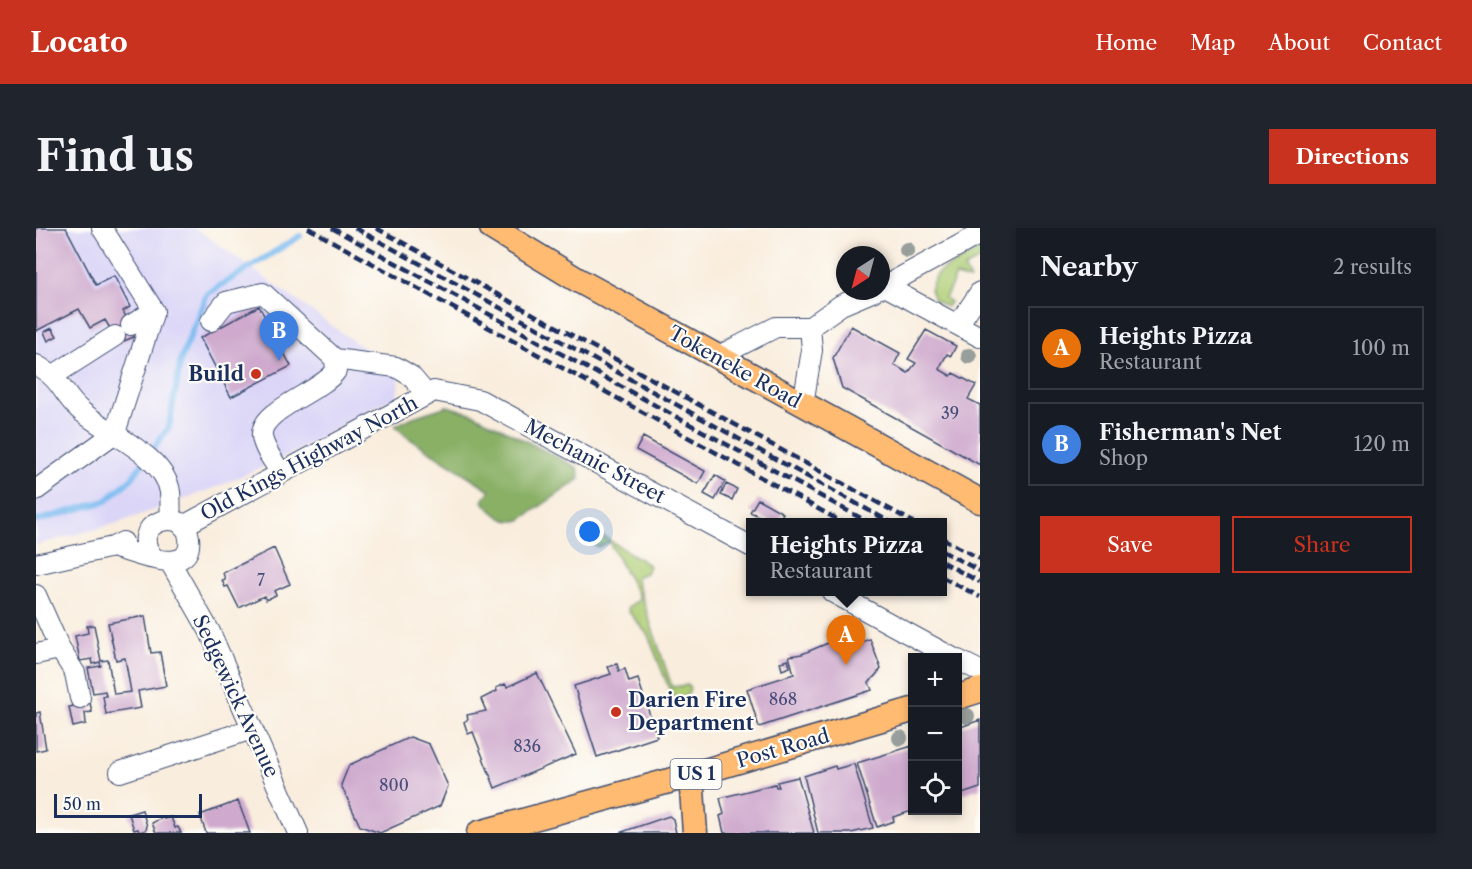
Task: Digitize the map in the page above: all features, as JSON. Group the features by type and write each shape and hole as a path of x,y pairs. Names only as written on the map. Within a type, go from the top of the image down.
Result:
{"main road":[{"name":"Tokeneke Road","path":"492,228 576,279 980,501"},
{"path":"962,695 980,690"},
{"name":"Post Road","path":"479,833 691,775 908,711"},
{"path":"691,775 695,833"}],"street":[{"path":"36,490 115,433 154,311 102,228"},
{"path":"890,283 980,234"},
{"path":"958,325 980,292"},
{"path":"211,321 226,302 263,293 335,359 396,367 411,375 430,393"},
{"path":"890,293 980,337"},
{"path":"717,357 776,327 810,327 853,300"},
{"path":"54,375 154,311"},
{"path":"803,404 812,350 810,327"},
{"path":"280,473 262,438 262,426 272,414 329,381 336,370 335,359"},
{"path":"36,364 54,375 79,409 136,447 155,464 170,490 177,523"},
{"name":"Old Kings Highway North","path":"36,564 113,547 148,531 158,521 177,523 280,473 430,393"},
{"name":"Mechanic Street","path":"430,393 480,400 746,544"},
{"name":"Old Kings Highway North","path":"113,547 162,560 182,557 189,545 187,532 177,523"},
{"path":"148,531 146,546 162,560"},
{"name":"Sedgewick Avenue","path":"162,560 210,632 298,833"},
{"path":"36,595 60,650 75,673 80,698"},
{"path":"841,596 946,653"},
{"path":"36,654 60,650"},
{"path":"962,662 980,670"},
{"path":"120,772 252,729"}],"shaded area":[{"path":"36,228 195,228 400,374 397,397 367,410 292,454 217,487 118,523 36,545"}],"green space":[{"path":"980,250 980,260 964,268 970,280 956,276 945,298 950,302 947,307 934,300 930,289 936,275"},
{"path":"447,406 474,414 578,468 580,479 520,520 503,519 482,501 490,490 407,437 395,426 413,417"},
{"path":"593,530 649,565 646,573 635,577 672,687 688,685 690,689 687,696 678,699 672,696 648,635 629,612 628,607 640,599 609,542 598,547 591,544 588,535"}],"building":[{"path":"36,228 66,228 96,285 114,276 130,307 123,311 136,336 119,343 105,320 90,328 79,309 36,331"},
{"path":"259,306 291,366 231,397 200,338"},
{"path":"851,326 900,353 894,365 908,373 916,363 908,359 926,330 956,346 951,356 947,354 939,369 951,376 953,373 976,385 968,399 980,405 980,465 842,388 833,358"},
{"path":"52,328 57,336 48,341 44,332"},
{"path":"643,437 705,471 698,484 636,450"},
{"path":"715,475 725,481 715,500 704,494"},
{"path":"726,484 737,489 732,500 721,495"},
{"path":"758,499 783,513 780,518 763,518 750,512"},
{"path":"274,548 290,584 274,591 276,595 266,600 264,596 239,608 228,586 225,587 222,580 225,579 223,573"},
{"path":"145,616 151,653 160,652 166,686 138,691 141,708 106,714 103,696 106,696 105,691 93,693 88,668 101,666 100,662 93,664 92,659 80,661 75,636 88,633 87,626 94,625 101,661 108,660 114,694 131,692 125,658 116,660 108,623"},
{"path":"847,635 851,646 870,639 881,669 869,683 872,690 759,727 747,689 794,674 789,656 802,654"},
{"path":"788,660 790,667 782,670 780,662"},
{"name":"Darien Fire Department","path":"617,664 619,671 625,669 629,682 638,679 657,737 597,757 574,686 611,674 608,667"},
{"path":"537,673 576,754 495,788 473,732 468,734 464,722 468,719 467,715 486,711 481,699 497,691 496,688 505,684 507,687"},
{"path":"90,703 92,712 85,713 86,724 73,727 69,707"},
{"path":"40,712 46,749 36,751 36,713"},
{"path":"980,720 980,788 962,794 962,761 962,727"},
{"path":"410,737 429,744 448,786 440,806 380,833 360,826 341,785 349,765"},
{"path":"908,747 908,812 893,817 894,821 877,827 857,763"},
{"path":"854,764 873,828 851,833 818,833 804,776 835,766 836,769"},
{"path":"798,777 814,833 724,833 720,816 724,814 720,798 775,784 779,787 777,782"},
{"path":"238,801 250,833 206,833 200,815"},
{"path":"142,810 147,826 146,830 139,832 138,829 134,830 129,814"},
{"path":"669,816 673,819 676,833 619,833"},
{"path":"163,817 164,819 171,817 175,828 178,827 181,833 156,833 152,823"}],"waterway":[{"path":"36,521 106,501 132,478 169,427 181,359 207,294 300,236"}],"railway":[{"path":"308,228 835,518"},
{"path":"332,228 861,518"},
{"path":"355,228 883,518"},
{"path":"376,228 906,518"},
{"path":"947,541 980,559"},
{"path":"947,554 980,571"},
{"path":"947,565 980,582"},
{"path":"947,580 980,597"}],"place":[{"name":"Fisherman's Net","path":"279,361"},
{"name":"Build","path":"256,374"},
{"name":"Heights Pizza","path":"846,665"},
{"name":"Darien Fire Department","path":"616,712"}]}
